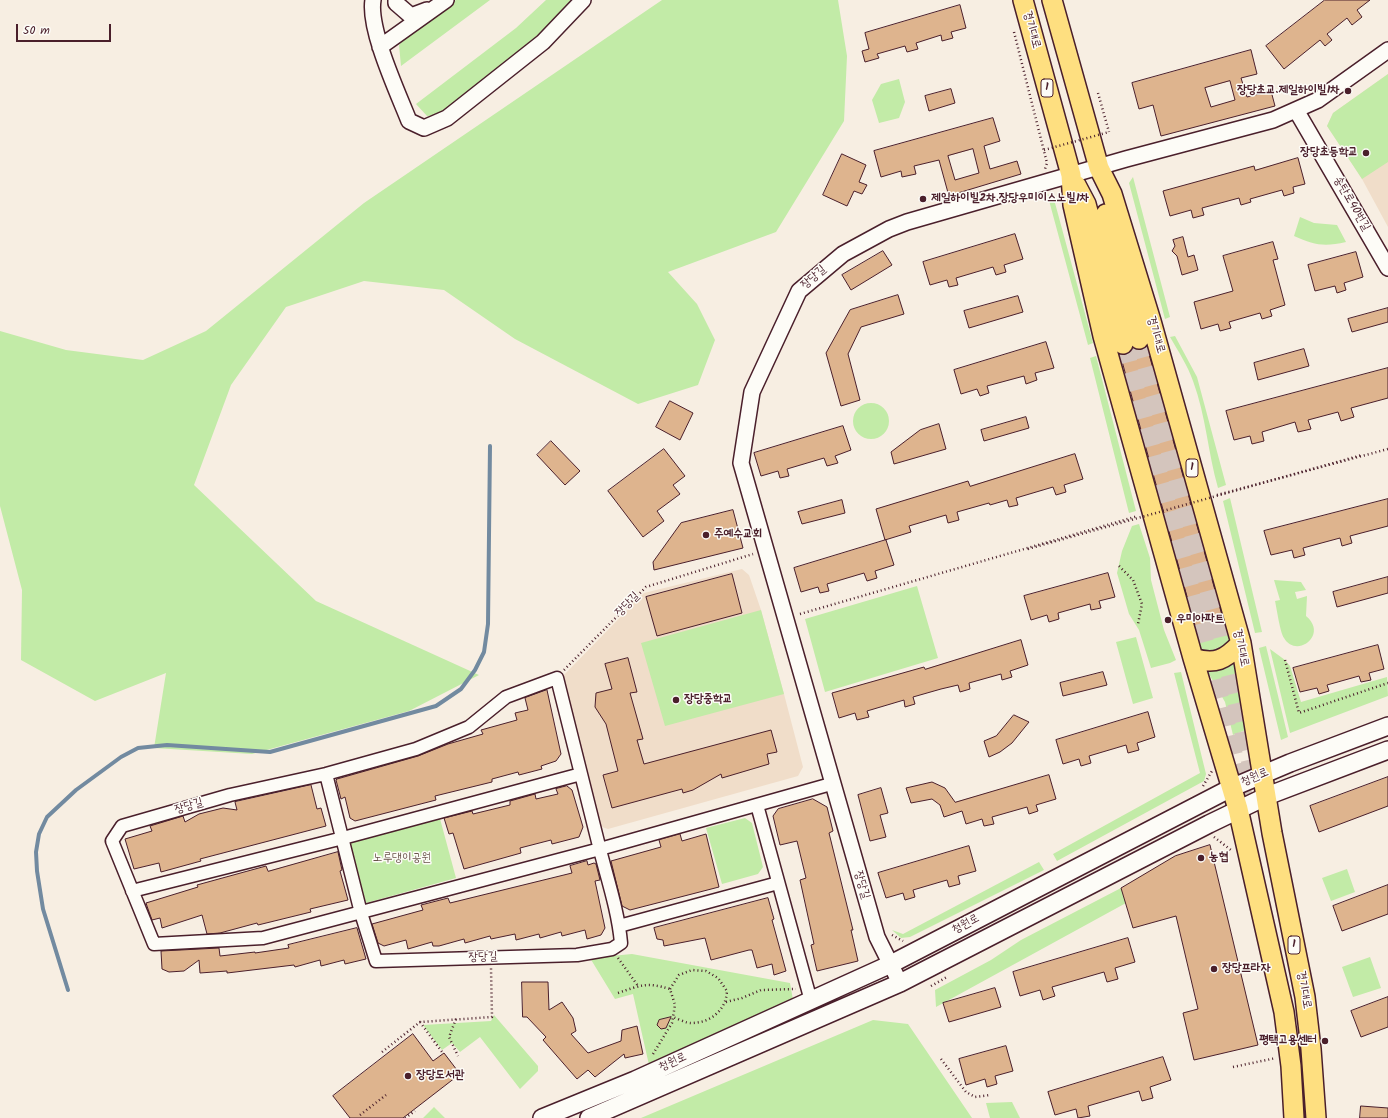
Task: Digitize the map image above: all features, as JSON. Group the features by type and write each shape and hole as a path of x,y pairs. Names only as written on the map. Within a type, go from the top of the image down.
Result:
{"main road":[{"name":"경기대로","path":"1024,0 1085,172 1101,198 1131,342 1086,204 1085,172 1052,0"},
{"name":"경기대로","path":"1085,172 1112,194 1151,321 1240,643 1267,796 1272,833 1305,997 1311,1049 1316,1118"},
{"name":"경기대로","path":"1085,172 1073,205 1104,336 1193,658 1238,810 1284,1012 1291,1066 1294,1118"},
{"path":"1193,658 1205,662 1220,660 1231,653 1240,643"},
{"name":"청원로","path":"542,1118 635,1080 809,995 891,964 1231,788 1263,774 1388,726"},
{"name":"청원로","path":"589,1118 900,983 1267,796 1388,750"}],"street":[{"path":"373,0 372,7 380,47 409,121 424,128 447,118 543,42 583,0"},
{"path":"396,0 396,3 411,16 442,3"},
{"path":"380,47 442,3"},
{"path":"1296,110 1318,100 1388,50"},
{"name":"장당길","path":"900,983 877,937 831,784 786,618 765,551 741,463 752,392 799,291 843,254 889,229 1085,172 1273,120 1296,110"},
{"name":"송탄로40번길","path":"1296,110 1388,268"},
{"path":"557,678 619,926 621,943 612,949"},
{"name":"장당길","path":"557,678 506,696 468,727 416,749 326,774 230,795 122,826 112,841 154,944 263,938 600,849 831,784"},
{"name":"장당길","path":"326,774 361,913 376,961 577,955 612,949"},
{"path":"132,891 343,838 582,774"},
{"path":"757,805 809,995"},
{"path":"619,926 778,883"}],"path":[{"path":"1014,30 1044,150 1109,132 1098,93"},
{"path":"1217,494 1388,448"},
{"path":"800,614 1362,455"},
{"path":"1137,510 1141,522"},
{"path":"1028,549 1139,516"},
{"name":"장당길","path":"557,678 646,587 765,551"},
{"path":"1119,566 1133,580 1142,604 1138,624"},
{"path":"1285,660 1298,713 1388,683"},
{"path":"1199,791 1212,770 1210,763"},
{"path":"887,932 905,942"},
{"path":"612,949 638,986"},
{"path":"382,1052 420,1022 492,1017 491,958"},
{"path":"670,989 679,975 692,970 706,971 718,978 727,991 726,1002 719,1013 708,1019 690,1024 673,1017"},
{"path":"618,993 638,986 652,984 670,989"},
{"path":"653,1054 672,1023 675,1005 670,989"},
{"path":"726,1002 742,998 761,990 809,995"},
{"path":"456,1019 449,1037 458,1056"},
{"path":"420,1022 442,1052"},
{"path":"1233,1067 1279,1058"},
{"path":"941,1059 966,1092 975,1097 990,1095"},
{"path":"360,1116 386,1095"},
{"path":"406,1118 414,1111"}],"shaded area":[{"name":"장당초등학교","path":"1388,74 1388,227 1362,179 1327,126 1333,113"},
{"name":"장당중학교","path":"742,569 749,575 761,610 784,694 803,767 798,776 608,829 599,826 561,678 644,593"}],"green space":[{"path":"456,0 490,0 401,66 399,45 410,33"},
{"path":"546,0 574,0 536,42 441,115 427,116 416,104 516,28"},
{"path":"662,0 838,0 847,56 844,121 776,232 668,272 697,304 715,340 698,385 638,404 515,339 444,290 364,281 286,307 231,385 194,485 316,601 479,675 409,711 252,754 154,748 166,673 95,701 21,660 22,590 0,506 0,331 66,350 143,360 206,331 364,203"},
{"name":"장당초등학교","path":"1388,74 1388,162 1362,179 1327,126 1333,113"},
{"path":"899,79 905,102 899,118 879,123 872,100 881,84"},
{"path":"1133,177 1170,317 1165,319 1129,183"},
{"path":"1047,193 1055,203 1093,343 1088,345"},
{"path":"1300,217 1314,223 1337,225 1346,242 1325,245 1313,243 1294,236"},
{"path":"1175,336 1197,377 1226,485 1218,488 1197,394 1183,359 1170,337"},
{"path":"1096,356 1136,511 1129,513 1090,358"},
{"path":"871,403 881,406 886,411 889,421 886,431 881,436 871,439 861,436 856,431 853,421 856,411 861,406"},
{"path":"1230,498 1262,632 1255,633 1223,501"},
{"path":"1139,524 1150,558 1151,580 1164,630 1176,660 1151,668 1139,630 1129,614 1117,573 1122,551 1132,526"},
{"path":"1274,580 1301,582 1306,590 1295,592 1297,599 1307,596 1306,616 1312,623 1314,630 1312,637 1308,642 1302,645 1296,646 1289,644 1284,638 1275,601 1280,600"},
{"path":"917,586 938,658 825,692 805,619"},
{"path":"761,610 784,694 665,726 641,643"},
{"path":"1230,632 1232,641 1218,657 1199,652 1194,641"},
{"path":"1136,637 1153,698 1133,704 1116,642"},
{"path":"1266,646 1288,737 1281,740 1259,648"},
{"path":"1270,649 1285,660 1290,666 1301,702 1387,677 1388,696 1290,733"},
{"path":"1236,654 1241,708 1246,730 1233,735 1225,702 1205,667"},
{"path":"1181,672 1206,774 1204,781 1057,861 1053,854 1200,773 1174,673"},
{"name":"노루댕이공원","path":"439,815 456,878 366,903 348,840"},
{"path":"745,818 752,823 763,867 758,874 722,884 706,828"},
{"path":"1039,862 1044,870 910,937 901,938 892,930 903,934"},
{"path":"1347,869 1355,892 1331,901 1322,878"},
{"path":"1121,888 1126,903 936,1007 935,990 991,960 1021,940"},
{"path":"632,954 790,983 793,1000 649,1065 633,994 615,999 590,958"},
{"path":"1370,957 1381,988 1353,997 1342,967"},
{"path":"494,1015 538,1066 538,1071 520,1089 480,1037 460,1052 452,1043 442,1050 423,1025 491,1021"},
{"path":"873,1020 908,1024 972,1118 641,1118"},
{"path":"1012,1102 1020,1118 990,1118 986,1103"},
{"path":"434,1107 445,1118 423,1118"}],"building":[{"path":"1325,0 1370,0 1357,10 1362,17 1352,25 1347,18 1327,34 1332,40 1325,46 1320,40 1284,69 1266,46"},
{"path":"960,5 966,28 951,32 953,38 942,41 941,35 916,43 918,49 907,52 905,46 877,54 879,58 865,62 862,51 869,49 865,33"},
{"path":"1251,50 1257,74 1241,78 1247,97 1271,91 1275,106 1161,136 1153,105 1139,109 1132,83","holes":["1230,81 1235,100 1211,107 1205,88"]},
{"path":"951,89 955,103 929,111 925,96"},
{"path":"993,118 1000,141 984,146 990,169 1017,161 1021,174 958,193 959,198 950,200 939,160 914,166 916,174 902,177 901,171 881,177 874,151","holes":["973,149 979,173 955,180 948,156"]},
{"path":"842,154 866,165 859,182 867,185 862,194 854,191 847,206 823,195"},
{"path":"1298,158 1305,184 1293,187 1294,193 1284,196 1282,190 1250,199 1251,202 1241,205 1239,198 1202,208 1204,215 1193,218 1191,210 1170,216 1163,191 1254,166 1255,170"},
{"path":"1015,234 1023,259 1004,265 1006,272 996,275 993,267 956,278 958,285 949,287 947,280 930,285 923,262"},
{"path":"1183,237 1188,257 1194,255 1198,270 1182,275 1177,256 1172,251 1175,246 1173,240"},
{"path":"1273,242 1278,259 1273,260 1285,305 1270,310 1272,316 1262,319 1260,313 1229,322 1231,328 1220,331 1218,324 1201,329 1194,302 1233,291 1223,256"},
{"path":"883,251 892,265 851,290 842,275"},
{"path":"1356,252 1363,277 1344,283 1346,290 1337,293 1335,286 1315,291 1308,265"},
{"path":"898,295 904,314 861,327 848,354 860,400 841,406 826,353 850,310"},
{"path":"1018,296 1023,312 969,328 964,311"},
{"path":"1388,308 1388,322 1352,332 1348,319"},
{"path":"1046,342 1054,368 1035,373 1037,380 1026,384 1024,376 987,386 989,393 980,396 977,389 961,394 954,370"},
{"path":"1147,347 1227,633 1199,640 1120,354 1126,354 1133,348 1141,350"},
{"path":"1304,349 1309,366 1258,380 1254,363"},
{"path":"1388,368 1388,398 1351,408 1354,417 1341,421 1338,412 1308,420 1311,429 1298,432 1295,422 1262,432 1264,441 1252,444 1250,436 1234,440 1226,411"},
{"path":"670,401 693,413 680,440 656,427"},
{"path":"1026,417 1029,428 984,441 981,430"},
{"path":"939,424 946,449 894,464 891,452 920,430"},
{"path":"843,426 851,450 835,456 838,463 827,466 824,458 787,469 789,476 780,478 778,471 761,476 754,453"},
{"path":"551,441 580,471 565,485 537,455"},
{"path":"664,449 685,476 673,485 680,494 657,511 664,521 643,537 608,491"},
{"path":"1075,454 1083,479 1064,485 1066,492 1056,495 1053,487 1016,498 1018,505 1009,507 1007,500 990,505 989,503 957,512 959,520 948,523 946,515 909,526 911,532 885,540 876,509 968,481 970,486"},
{"path":"1388,499 1388,526 1350,536 1352,543 1342,546 1340,538 1303,548 1305,555 1294,558 1292,550 1271,555 1264,531"},
{"path":"842,500 845,513 802,524 798,512"},
{"name":"주예수교회","path":"733,510 743,548 654,570 653,562 681,523"},
{"path":"886,540 894,565 875,571 877,578 867,581 864,573 827,584 829,591 820,593 818,587 801,592 794,568"},
{"path":"1108,573 1115,597 1099,601 1101,608 1091,610 1090,604 1058,613 1059,619 1049,622 1047,615 1031,620 1024,596"},
{"path":"732,574 742,613 657,636 646,597"},
{"path":"1388,577 1388,593 1337,607 1333,592"},
{"path":"1021,640 1028,665 1010,671 1012,677 1002,680 1001,674 969,683 970,689 960,692 958,685 941,689 913,697 915,704 905,707 904,700 867,711 869,717 857,720 855,713 839,718 832,693 924,667 925,669"},
{"path":"1378,645 1384,669 1369,673 1371,680 1361,682 1359,676 1327,685 1329,691 1319,694 1317,688 1300,692 1293,668"},
{"path":"628,658 637,692 630,693 643,739 637,740 644,764 771,730 777,752 767,754 769,764 722,778 721,774 693,790 683,793 682,789 612,808 603,775 618,771 606,724 595,707 596,693 612,689 605,664"},
{"path":"1103,672 1107,685 1063,696 1060,683"},
{"path":"547,690 561,754 556,761 541,766 542,769 519,775 518,772 492,779 492,782 435,796 436,800 355,821 350,818 345,797 341,799 337,779 418,756 448,744 483,734 481,730 517,720 515,713 528,710 525,698"},
{"path":"1148,712 1155,737 1137,743 1139,750 1128,753 1126,745 1089,756 1091,763 1081,766 1079,759 1063,764 1056,740"},
{"path":"1014,715 1029,722 1012,743 1000,752 989,757 984,741 996,736"},
{"path":"1049,775 1056,799 1036,805 1038,811 1029,814 1027,807 992,817 994,824 984,826 982,819 966,824 962,811 944,817 940,805 932,799 911,803 906,788 932,782 945,788 955,802"},
{"path":"1388,777 1388,806 1319,832 1310,806"},
{"path":"311,785 317,809 321,808 326,826 200,859 201,861 161,872 159,863 134,869 125,839 152,831 150,826 183,816 185,822 199,814 223,808 237,810 235,802"},
{"path":"567,786 572,790 583,827 579,837 552,844 551,840 520,848 521,853 464,869 453,833 449,834 444,818 472,811 473,814 510,805 510,801 535,794 536,799 558,794 556,789"},
{"path":"881,788 888,813 880,815 886,837 870,841 858,795"},
{"path":"813,799 827,807 833,831 829,833 853,930 851,930 858,961 817,971 811,945 814,944 800,880 806,878 797,841 780,845 773,816 778,809"},
{"path":"680,834 682,841 706,834 719,887 630,910 622,906 611,861 661,847 659,840"},
{"name":"장당프라자","path":"1210,845 1258,1045 1194,1060 1183,1013 1198,1009 1176,916 1133,928 1121,888 1175,856"},
{"path":"969,846 976,871 958,876 960,884 949,887 947,880 913,890 915,897 905,900 903,893 886,898 878,873"},
{"path":"338,852 342,870 340,871 348,900 310,909 311,912 258,925 257,923 220,933 207,934 202,915 162,928 160,918 152,920 146,903 198,887 197,885 266,866 268,871"},
{"path":"587,861 588,865 594,863 596,864 600,880 595,881 605,928 601,935 587,939 585,930 562,936 561,932 540,938 539,934 516,940 515,934 491,939 490,936 465,943 464,939 439,946 433,946 432,942 408,949 406,940 384,946 378,943 372,924 423,910 421,905 448,898 450,903 572,873 570,866"},
{"path":"1388,885 1388,914 1342,931 1333,906"},
{"path":"768,898 774,919 772,920 786,971 774,975 772,964 757,968 752,950 711,960 705,938 664,946 663,940 657,939 654,928"},
{"path":"357,928 366,959 345,964 344,960 321,966 320,960 295,967 294,965 227,973 227,971 200,973 199,960 184,971 169,972 162,969 161,951 219,948 220,956 255,953 289,948 288,945"},
{"path":"1128,938 1135,962 1115,968 1118,979 1107,982 1104,972 1052,987 1055,996 1043,1000 1040,990 1020,996 1013,972"},
{"path":"522,982 548,982 549,1010 562,1002 573,1018 576,1031 571,1034 588,1053 621,1041 622,1030 637,1026 643,1054 625,1058 624,1054 595,1077 588,1070 577,1079 543,1040 546,1037 527,1017 523,1017"},
{"path":"995,988 1001,1007 949,1022 943,1003"},
{"path":"1388,997 1388,1027 1361,1037 1351,1011"},
{"path":"671,1017 666,1028 661,1029 657,1025 659,1020"},
{"name":"장당도서관","path":"413,1034 433,1061 444,1053 460,1074 403,1118 350,1118 333,1096"},
{"path":"1006,1046 1013,1071 995,1076 997,1084 987,1087 985,1079 966,1085 959,1059"},
{"path":"1163,1057 1171,1080 1150,1087 1153,1098 1142,1101 1139,1091 1088,1106 1090,1116 1078,1118 1076,1109 1055,1115 1048,1092"},
{"path":"1361,1106 1388,1108 1388,1118 1360,1118"}],"waterway":[{"path":"68,990 43,909 37,871 36,852 39,834 47,817 76,790 121,757 138,748 167,745 270,752 436,706 461,689 475,670 484,652 488,624 490,446"}],"tunnel":[{"path":"1139,339 1220,630 1254,776"},
{"path":"1123,344 1201,629 1244,800"}],"place":[{"name":"장당초교.제일하이빌1차","path":"1348,91"},
{"name":"장당초등학교","path":"1366,153"},
{"name":"제일하이빌2차.장당우미이스노빌1차","path":"923,199"},
{"name":"주예수교회","path":"706,535"},
{"name":"우미아파트","path":"1168,620"},
{"name":"장당중학교","path":"676,700"},
{"name":"농협","path":"1201,858"},
{"name":"장당프라자","path":"1214,969"},
{"name":"평택고용센터","path":"1325,1041"},
{"name":"장당도서관","path":"408,1076"}]}
